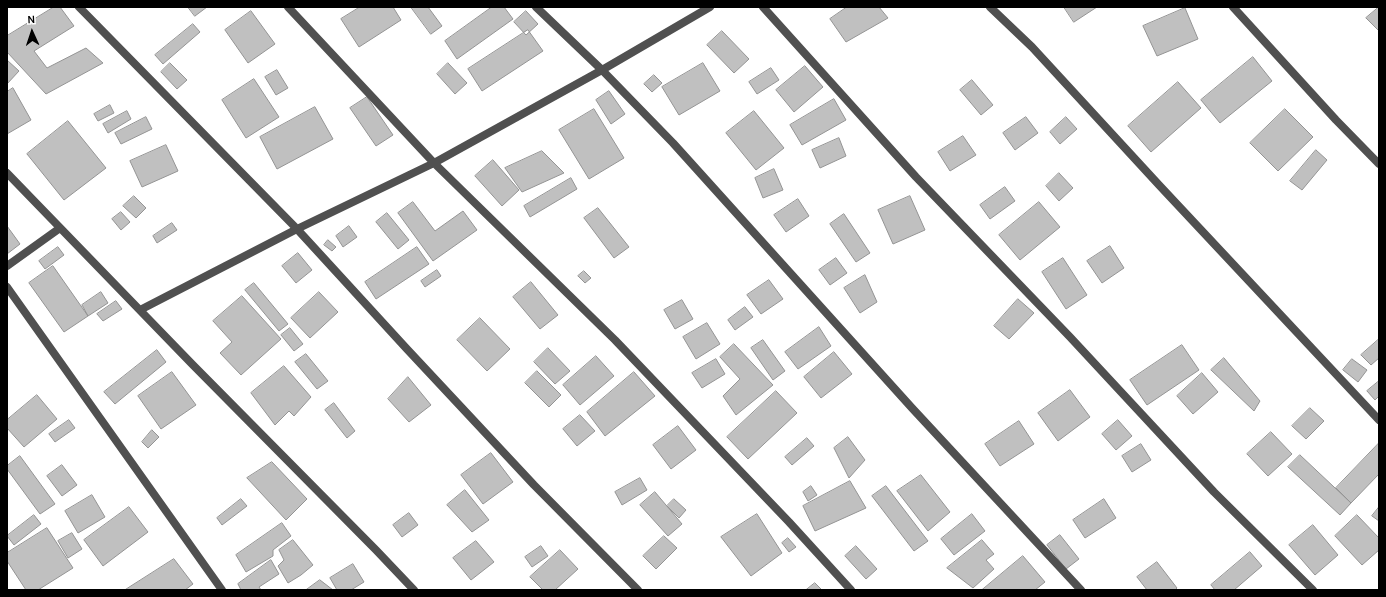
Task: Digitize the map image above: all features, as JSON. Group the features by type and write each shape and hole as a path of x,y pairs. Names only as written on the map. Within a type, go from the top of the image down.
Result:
{"street":[{"path":"79,7 297,229 529,479 638,590"},
{"path":"288,7 434,163 615,340 784,517 851,590"},
{"path":"536,7 602,70 673,142 912,408 1082,590"},
{"path":"140,310 297,229 434,163 602,70 710,7"},
{"path":"763,7 916,177 1070,337 1214,492 1313,590"},
{"path":"990,7 1032,47 1379,420"},
{"path":"1234,7 1336,120 1379,164"},
{"path":"7,173 414,590"},
{"path":"7,266 60,228"},
{"path":"7,286 222,590"}],"building":[{"path":"54,7 60,7 74,26 34,51 47,68 86,48 103,63 46,94 7,52 7,36"},
{"path":"188,7 207,7 195,16"},
{"path":"360,7 393,7 401,20 359,47 341,19"},
{"path":"411,7 428,7 442,26 431,34"},
{"path":"492,7 504,7 513,19 457,59 445,41"},
{"path":"847,7 879,7 888,18 846,42 830,19"},
{"path":"1064,7 1097,7 1074,22"},
{"path":"1379,7 1379,31 1366,18"},
{"path":"1185,8 1198,39 1157,56 1143,26"},
{"path":"251,11 275,44 248,63 225,30"},
{"path":"526,11 538,24 526,35 514,22"},
{"path":"193,24 200,32 163,64 155,55"},
{"path":"528,30 543,51 482,91 468,69"},
{"path":"722,31 749,59 734,73 707,45"},
{"path":"1253,57 1272,81 1220,123 1201,100"},
{"path":"7,60 19,71 7,84"},
{"path":"170,63 187,80 177,89 161,72"},
{"path":"448,63 467,83 455,94 437,74"},
{"path":"703,63 720,91 679,115 662,87"},
{"path":"805,66 823,87 794,112 776,90"},
{"path":"771,68 779,80 757,94 749,82"},
{"path":"277,70 288,88 276,95 265,77"},
{"path":"654,75 662,83 652,92 644,84"},
{"path":"254,79 279,117 246,138 222,100"},
{"path":"972,80 993,105 981,115 960,90"},
{"path":"1178,82 1201,108 1151,152 1128,126"},
{"path":"13,88 31,120 7,134 7,92"},
{"path":"609,91 625,114 611,124 596,100"},
{"path":"367,97 393,135 376,146 350,108"},
{"path":"834,99 846,120 802,145 790,125"},
{"path":"110,105 114,113 98,121 94,114"},
{"path":"315,107 333,139 277,169 260,137"},
{"path":"594,109 624,158 589,179 559,130"},
{"path":"1285,109 1313,137 1278,171 1250,143"},
{"path":"127,111 131,119 108,133 103,124"},
{"path":"754,111 784,148 756,170 726,133"},
{"path":"146,117 152,129 121,144 115,133"},
{"path":"1026,117 1038,133 1015,150 1003,133"},
{"path":"1066,117 1077,129 1060,144 1050,132"},
{"path":"68,121 106,168 64,200 27,154"},
{"path":"963,136 976,155 950,171 938,152"},
{"path":"839,138 846,156 820,168 812,150"},
{"path":"166,145 178,171 142,187 130,161"},
{"path":"1316,150 1327,160 1302,190 1290,181"},
{"path":"542,151 564,173 522,192 505,168"},
{"path":"493,160 519,190 502,206 475,176"},
{"path":"774,169 783,190 763,198 755,178"},
{"path":"1059,173 1073,188 1059,201 1046,186"},
{"path":"571,178 577,189 530,217 524,206"},
{"path":"1005,187 1015,201 990,219 980,205"},
{"path":"134,196 146,208 136,218 123,206"},
{"path":"910,196 925,230 893,244 878,210"},
{"path":"798,199 809,216 786,232 774,215"},
{"path":"413,202 435,231 463,211 477,230 433,261 398,213"},
{"path":"1039,202 1060,227 1020,260 999,235"},
{"path":"598,208 629,247 614,258 584,218"},
{"path":"121,212 130,222 121,230 112,219"},
{"path":"387,213 409,240 398,249 376,222"},
{"path":"844,214 870,253 856,262 830,224"},
{"path":"172,223 177,230 157,243 153,236"},
{"path":"7,226 20,244 7,254"},
{"path":"349,226 357,237 343,247 336,236"},
{"path":"328,240 336,247 332,251 324,245"},
{"path":"1110,246 1124,268 1102,283 1087,261"},
{"path":"58,247 64,255 45,269 39,261"},
{"path":"417,247 429,264 376,299 365,282"},
{"path":"298,253 312,270 296,283 282,266"},
{"path":"836,258 847,273 830,285 819,270"},
{"path":"1063,258 1087,295 1066,309 1042,272"},
{"path":"53,266 88,316 64,332 29,283"},
{"path":"437,270 441,276 425,287 421,281"},
{"path":"584,271 591,278 585,283 578,276"},
{"path":"865,275 877,302 860,313 844,288"},
{"path":"769,280 783,299 761,314 747,295"},
{"path":"531,282 558,315 540,329 513,297"},
{"path":"254,283 288,324 279,331 245,290"},
{"path":"101,292 108,303 88,316 82,305"},
{"path":"319,292 338,312 310,338 291,318"},
{"path":"242,296 281,339 241,375 220,353 232,342 213,321"},
{"path":"1018,299 1034,313 1009,339 994,326"},
{"path":"682,300 693,319 675,329 664,310"},
{"path":"116,301 122,309 103,321 97,314"},
{"path":"745,307 753,317 735,330 728,320"},
{"path":"480,318 510,349 487,371 457,340"},
{"path":"707,323 720,344 696,359 683,337"},
{"path":"819,327 831,346 798,369 785,352"},
{"path":"290,328 303,344 294,351 281,335"},
{"path":"1379,339 1379,358 1371,365 1361,355"},
{"path":"763,340 785,371 773,380 751,348"},
{"path":"734,344 773,385 736,415 723,396 740,379 720,357"},
{"path":"1182,345 1199,370 1147,405 1130,380"},
{"path":"548,348 570,371 555,384 534,362"},
{"path":"157,350 166,362 115,404 104,392"},
{"path":"834,352 852,374 821,398 804,377"},
{"path":"306,354 328,381 317,389 295,362"},
{"path":"596,356 614,376 580,405 563,385"},
{"path":"1224,358 1260,401 1254,411 1211,370"},
{"path":"716,359 725,374 702,388 692,373"},
{"path":"1352,359 1367,370 1358,382 1343,370"},
{"path":"284,366 311,397 294,416 289,411 275,425 251,393"},
{"path":"537,371 561,395 549,407 525,383"},
{"path":"172,372 196,405 161,429 138,396"},
{"path":"634,372 655,396 605,436 587,412"},
{"path":"1202,373 1218,392 1193,414 1177,396"},
{"path":"408,377 431,405 409,422 388,399"},
{"path":"1379,381 1379,396 1375,400 1367,391"},
{"path":"1070,390 1090,417 1058,441 1038,413"},
{"path":"776,391 797,413 748,459 727,437"},
{"path":"37,395 57,419 24,447 7,428 7,420"},
{"path":"334,403 355,431 347,438 325,410"},
{"path":"1310,408 1324,421 1306,439 1292,426"},
{"path":"580,415 595,431 577,446 563,429"},
{"path":"69,420 75,428 55,442 49,434"},
{"path":"1118,420 1132,436 1116,450 1102,434"},
{"path":"1019,421 1034,444 1000,466 985,444"},
{"path":"678,426 696,450 671,469 653,445"},
{"path":"152,430 159,437 148,448 142,442"},
{"path":"1271,432 1292,454 1268,476 1247,454"},
{"path":"848,437 865,460 849,478 834,448"},
{"path":"807,438 814,446 792,465 785,457"},
{"path":"1379,443 1379,474 1351,503 1336,488"},
{"path":"1141,444 1151,460 1132,472 1122,456"},
{"path":"491,453 513,482 483,504 461,475"},
{"path":"1300,455 1351,503 1340,515 1288,467"},
{"path":"20,456 55,504 40,514 7,469 7,466"},
{"path":"272,462 307,499 286,520 247,478"},
{"path":"62,465 77,485 62,496 47,476"},
{"path":"921,475 950,512 928,531 897,491"},
{"path":"640,478 647,490 622,505 615,492"},
{"path":"850,481 866,508 815,531 803,506"},
{"path":"811,486 817,495 808,501 803,492"},
{"path":"886,486 928,541 914,551 872,496"},
{"path":"465,490 489,520 472,532 447,505"},
{"path":"655,492 682,524 668,536 640,505"},
{"path":"92,495 105,517 78,533 65,511"},
{"path":"241,499 247,506 222,525 217,518"},
{"path":"674,499 686,510 679,518 667,506"},
{"path":"1104,499 1116,518 1085,538 1073,520"},
{"path":"129,507 148,532 103,566 84,540"},
{"path":"1379,507 1379,521 1372,516"},
{"path":"409,513 418,525 402,537 393,525"},
{"path":"757,514 782,553 751,576 721,537"},
{"path":"972,514 985,531 954,555 941,539"},
{"path":"34,515 41,524 14,545 7,536"},
{"path":"1357,515 1379,538 1379,550 1362,565 1335,536"},
{"path":"282,523 291,536 273,550 273,556 246,572 236,555"},
{"path":"1313,525 1338,555 1315,575 1289,545"},
{"path":"47,528 73,568 38,590 26,590 7,561 7,553"},
{"path":"72,533 82,549 68,558 58,541"},
{"path":"1060,535 1079,559 1066,569 1047,545"},
{"path":"664,536 677,548 656,569 643,556"},
{"path":"788,538 796,547 789,552 782,543"},
{"path":"293,540 313,565 288,583 278,566 284,560 279,550"},
{"path":"982,540 994,554 986,560 994,569 973,588 947,568"},
{"path":"476,541 494,562 471,580 453,558"},
{"path":"541,546 548,556 532,567 525,557"},
{"path":"856,546 877,569 866,579 845,556"},
{"path":"560,550 578,569 555,590 543,590 530,577"},
{"path":"1250,552 1262,566 1234,590 1215,590 1211,585"},
{"path":"1023,556 1045,582 1035,590 982,590"},
{"path":"174,559 193,584 185,590 125,590"},
{"path":"271,560 279,574 259,587 261,590 241,590 238,584"},
{"path":"1157,562 1177,588 1175,590 1147,590 1137,577"},
{"path":"353,564 364,582 351,590 337,590 330,578"},
{"path":"320,580 333,590 306,590"},
{"path":"815,583 822,590 806,590"}]}
